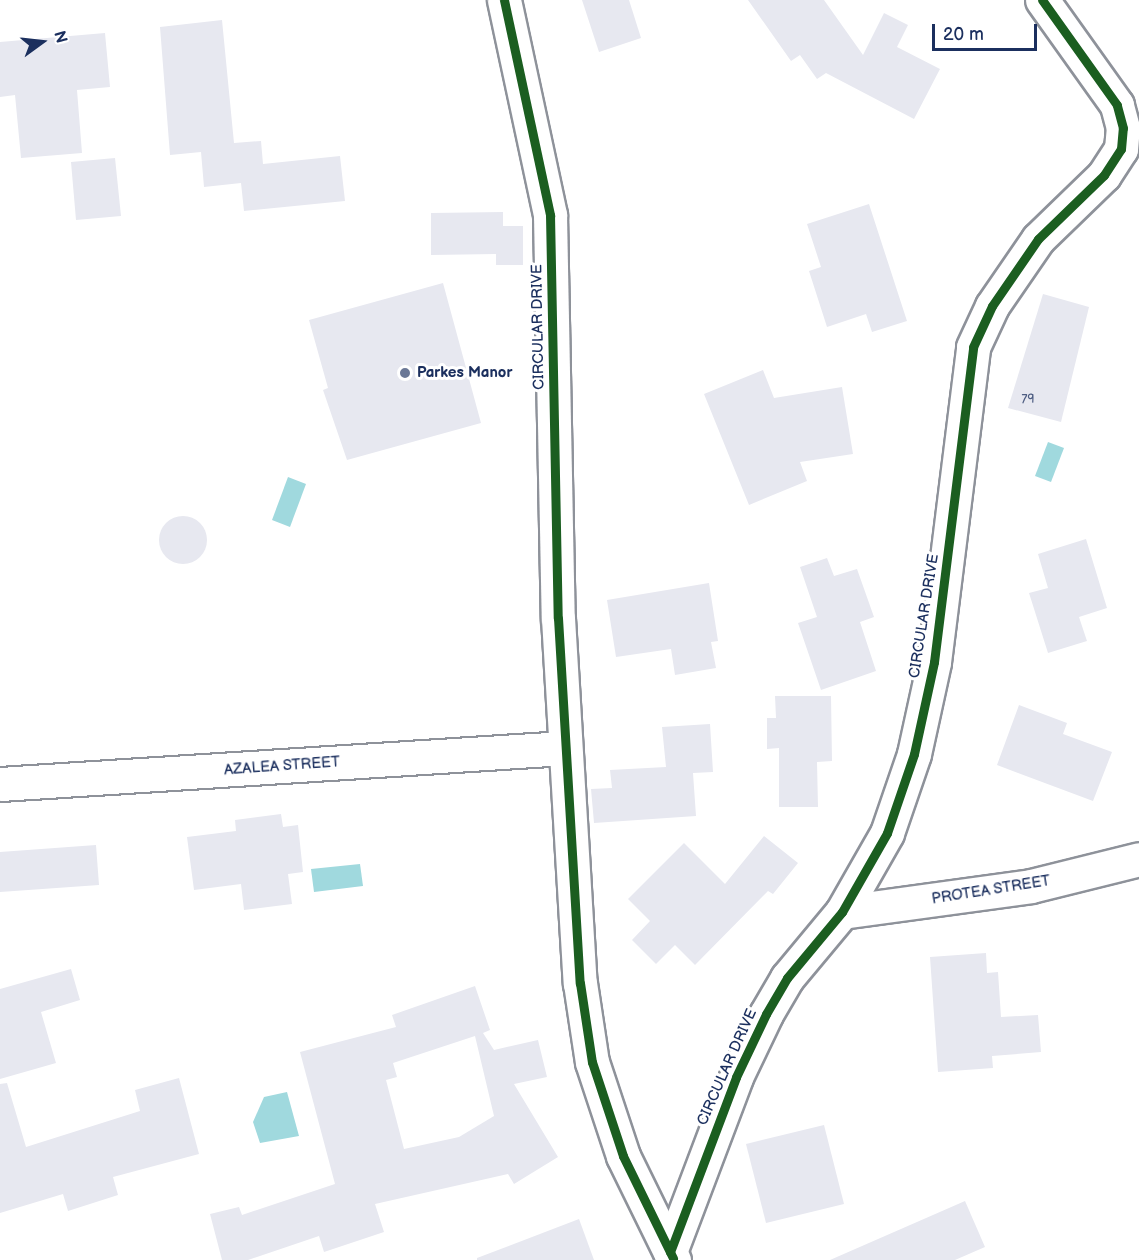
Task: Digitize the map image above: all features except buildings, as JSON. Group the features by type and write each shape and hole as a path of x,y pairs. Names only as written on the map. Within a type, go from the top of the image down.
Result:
{"street":[{"name":"CIRCULAR DRIVE","path":"504,0 550,215 565,748 580,983 592,1062 623,1156 672,1256"},
{"name":"CIRCULAR DRIVE","path":"672,1256 736,1077 766,1014 787,978 842,912 886,833 914,754 934,662 973,347 992,306 1038,239 1104,175 1121,149 1123,128 1117,105 1042,0"},
{"name":"AZALEA STREET","path":"0,784 565,748"},
{"name":"PROTEA STREET","path":"842,912 1031,886 1139,859"}],"water":[{"path":"1048,442 1064,448 1051,482 1035,476"},
{"path":"288,477 306,484 290,527 272,520"},
{"path":"360,864 363,886 314,892 311,869"},
{"path":"287,1092 299,1136 260,1143 253,1122 264,1097"}],"cycle path":[{"path":"504,0 550,215 558,618 580,983 592,1062 623,1156 673,1258"},
{"path":"670,1252 736,1077 766,1014 787,978 842,912 887,833 914,754 934,662 973,347 992,306 1038,239 1104,175 1121,149 1123,128 1117,105 1042,0"}],"place":[{"name":"Parkes Manor","path":"405,373"}]}
